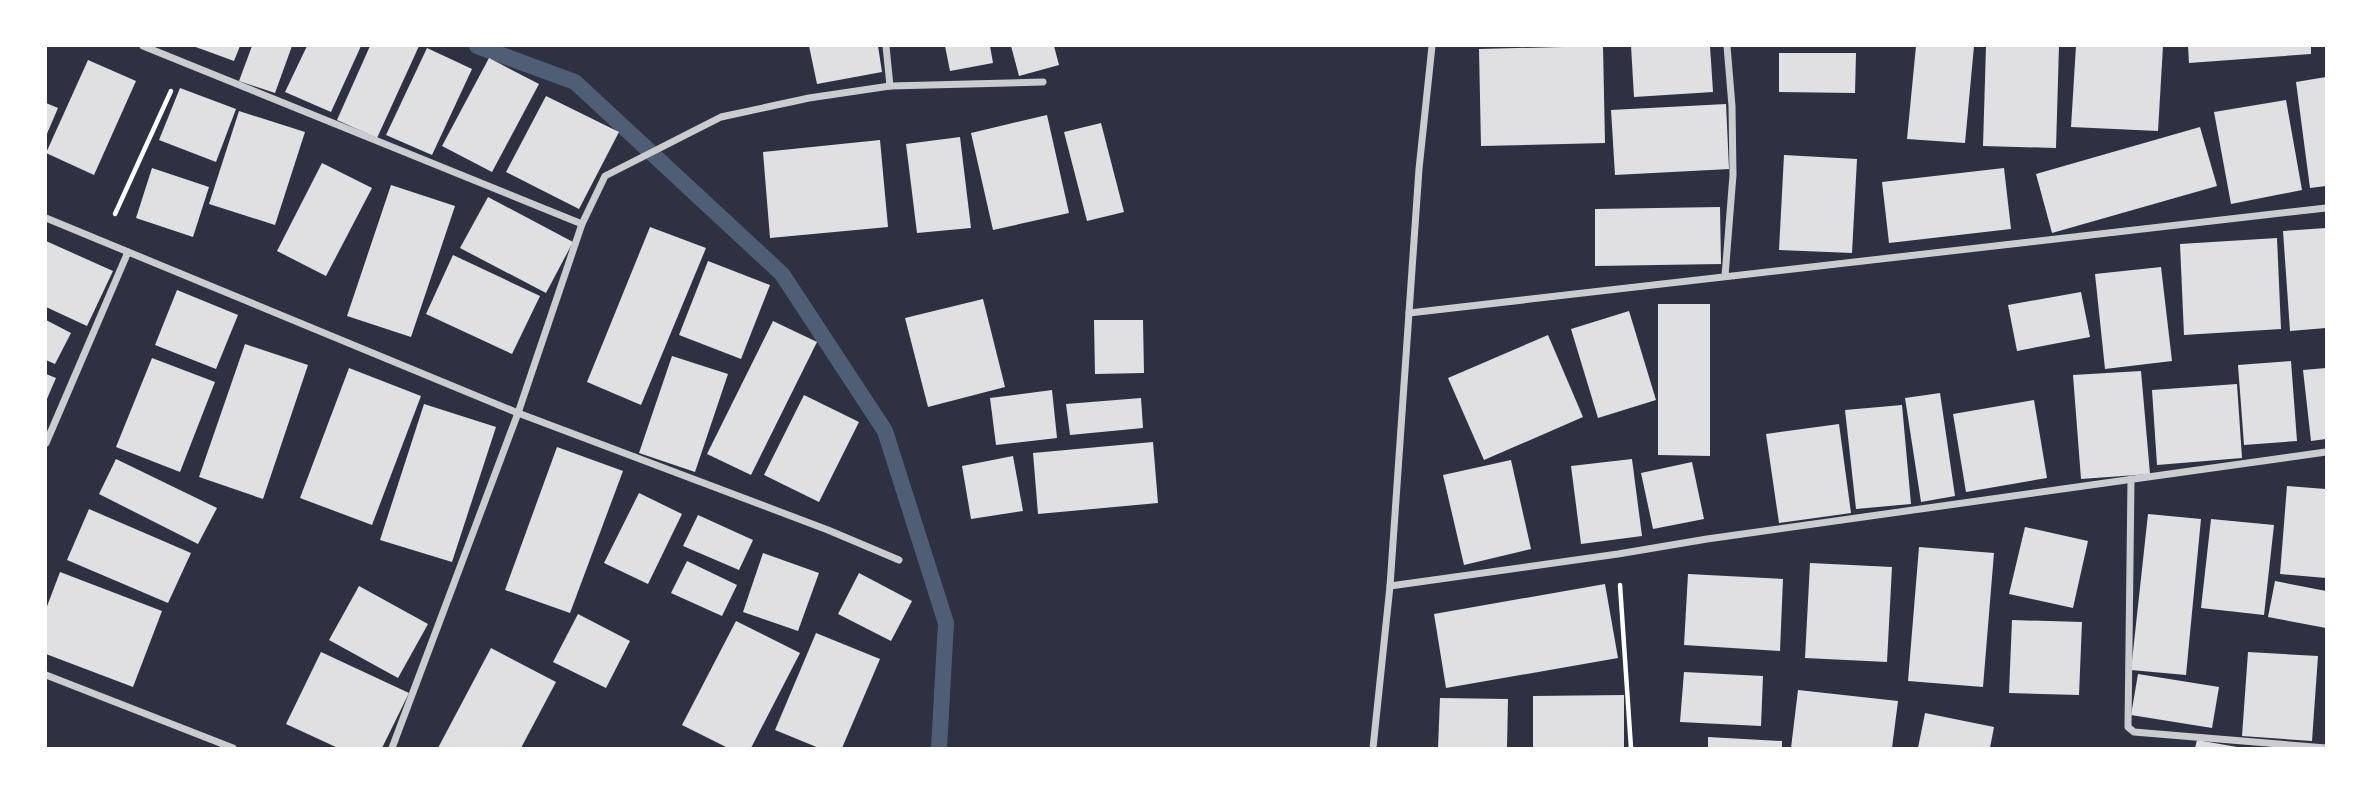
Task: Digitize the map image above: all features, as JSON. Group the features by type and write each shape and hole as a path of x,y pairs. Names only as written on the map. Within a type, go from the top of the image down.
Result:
{"street":[{"path":"143,46 582,224"},
{"path":"886,46 890,86"},
{"path":"1373,748 1390,586 1419,169 1432,46"},
{"path":"1725,276 1733,175 1732,106 1727,46"},
{"path":"392,748 518,413 582,224 605,176 721,117 890,86 1043,82"},
{"path":"1409,313 2326,208"},
{"path":"46,218 518,413 828,530 899,560"},
{"path":"46,443 128,252"},
{"path":"1390,586 1618,554 1707,538 2326,452"},
{"path":"2131,479 2128,727 2134,732 2326,748"},
{"path":"46,676 233,748"}],"path":[{"path":"103,240 184,63"},
{"path":"1618,554 1631,748"}],"building":[{"path":"193,46 240,46 234,61"},
{"path":"252,46 292,46 275,93 239,81"},
{"path":"307,46 361,46 331,112 285,92"},
{"path":"370,46 419,46 377,138 337,120"},
{"path":"809,46 878,46 882,72 817,84"},
{"path":"945,46 990,46 993,63 950,71"},
{"path":"1011,46 1054,46 1059,65 1019,76"},
{"path":"1603,46 1605,143 1481,146 1479,49"},
{"path":"1631,46 1710,46 1713,92 1634,97"},
{"path":"1916,46 1974,46 1965,143 1907,139"},
{"path":"1986,46 2059,46 2056,148 1983,146"},
{"path":"2076,46 2163,46 2158,131 2071,127"},
{"path":"2188,46 2311,46 2311,54 2189,63"},
{"path":"427,48 472,69 432,155 386,135"},
{"path":"1779,53 1856,53 1855,93 1779,92"},
{"path":"489,58 539,84 492,172 442,146"},
{"path":"88,60 136,81 94,175 46,153"},
{"path":"2326,77 2326,186 2310,188 2296,82"},
{"path":"180,88 236,109 216,162 159,140"},
{"path":"546,96 619,132 579,209 506,172"},
{"path":"2286,100 2302,190 2231,204 2214,112"},
{"path":"46,103 58,108 46,136"},
{"path":"1726,104 1729,169 1615,175 1611,110"},
{"path":"239,111 305,132 275,225 209,204"},
{"path":"1047,115 1069,213 993,230 971,133"},
{"path":"1101,123 1124,212 1087,221 1064,132"},
{"path":"2200,127 2217,186 2052,233 2036,174"},
{"path":"960,137 971,228 917,233 906,144"},
{"path":"880,140 888,227 770,238 763,152"},
{"path":"1784,155 1857,159 1852,253 1779,250"},
{"path":"322,163 372,188 326,276 277,251"},
{"path":"152,168 209,187 193,237 136,218"},
{"path":"2004,168 2011,229 1889,243 1882,182"},
{"path":"391,185 455,206 411,337 347,316"},
{"path":"488,197 573,242 546,293 460,248"},
{"path":"1720,207 1721,264 1595,266 1595,209"},
{"path":"650,227 706,248 641,405 587,382"},
{"path":"2326,228 2326,328 2290,331 2283,231"},
{"path":"2277,238 2281,329 2184,335 2180,244"},
{"path":"46,241 113,271 87,326 46,307"},
{"path":"453,255 540,296 512,354 426,314"},
{"path":"708,261 770,285 741,359 679,335"},
{"path":"2161,267 2172,361 2105,369 2095,274"},
{"path":"177,290 238,315 216,369 155,345"},
{"path":"2081,292 2090,337 2017,351 2008,305"},
{"path":"983,299 1005,387 928,407 905,318"},
{"path":"1658,304 1710,304 1710,456 1658,455"},
{"path":"1629,311 1656,400 1598,418 1571,329"},
{"path":"46,320 71,333 55,364 46,360"},
{"path":"1094,320 1143,320 1144,373 1095,374"},
{"path":"773,321 817,342 751,475 707,454"},
{"path":"1548,335 1583,417 1484,460 1448,378"},
{"path":"245,344 308,365 263,499 199,477"},
{"path":"672,356 728,374 695,472 639,453"},
{"path":"152,358 215,382 180,472 116,447"},
{"path":"2291,361 2297,441 2244,445 2238,365"},
{"path":"349,368 421,396 372,525 300,498"},
{"path":"2326,368 2326,439 2311,441 2303,370"},
{"path":"2141,371 2150,474 2081,479 2073,375"},
{"path":"46,374 56,378 46,401"},
{"path":"2237,384 2242,458 2157,465 2152,390"},
{"path":"1052,390 1057,438 996,445 990,398"},
{"path":"1940,393 1955,496 1921,502 1905,398"},
{"path":"804,395 859,422 819,502 764,475"},
{"path":"1141,398 1143,428 1070,435 1066,404"},
{"path":"2034,400 2047,478 1966,492 1953,414"},
{"path":"424,404 496,427 452,562 380,540"},
{"path":"1902,405 1911,504 1856,509 1845,410"},
{"path":"1839,424 1851,513 1779,523 1766,434"},
{"path":"1153,442 1158,503 1038,514 1033,453"},
{"path":"557,447 623,471 570,613 505,590"},
{"path":"1013,456 1023,511 971,519 962,466"},
{"path":"116,459 217,508 198,544 99,494"},
{"path":"1632,459 1642,536 1581,544 1571,466"},
{"path":"1511,460 1531,549 1464,565 1443,475"},
{"path":"1692,462 1704,519 1653,529 1641,473"},
{"path":"2287,486 2326,489 2326,578 2280,574"},
{"path":"639,493 682,514 648,584 604,563"},
{"path":"89,509 191,553 168,603 67,560"},
{"path":"2148,514 2201,519 2186,675 2131,670"},
{"path":"698,515 753,540 739,570 683,546"},
{"path":"2211,519 2274,525 2264,615 2201,608"},
{"path":"2025,527 2088,541 2073,608 2009,594"},
{"path":"1919,547 1994,553 1983,687 1908,681"},
{"path":"763,553 819,573 798,631 743,612"},
{"path":"687,561 737,585 722,616 671,593"},
{"path":"1810,563 1892,567 1887,662 1805,658"},
{"path":"60,572 162,611 133,687 46,654 46,609"},
{"path":"859,573 912,601 891,641 838,614"},
{"path":"1688,574 1783,579 1780,651 1684,645"},
{"path":"2275,581 2326,591 2326,628 2268,617"},
{"path":"1605,584 1618,658 1446,688 1434,614"},
{"path":"359,586 428,624 398,678 329,640"},
{"path":"578,614 630,641 606,688 553,662"},
{"path":"2012,620 2082,622 2079,695 2009,693"},
{"path":"736,621 800,653 751,748 728,748 682,725"},
{"path":"816,633 880,659 842,748 819,748 775,730"},
{"path":"491,648 556,682 521,748 438,748"},
{"path":"321,652 409,693 382,748 338,748 286,724"},
{"path":"2248,652 2318,656 2312,741 2242,736"},
{"path":"1684,672 1763,676 1761,726 1680,722"},
{"path":"2138,674 2219,687 2212,728 2131,715"},
{"path":"1798,690 1898,701 1892,748 1791,748"},
{"path":"1624,695 1624,748 1533,748 1533,696"},
{"path":"1440,698 1508,699 1507,748 1438,748"},
{"path":"1925,713 1994,727 1990,748 1918,748"},
{"path":"1708,737 1782,741 1782,748 1708,748"},
{"path":"2197,740 2237,747 2237,748 2195,748"}],"waterway":[{"path":"477,46 575,82 782,274 885,431 946,623 939,748"}]}
